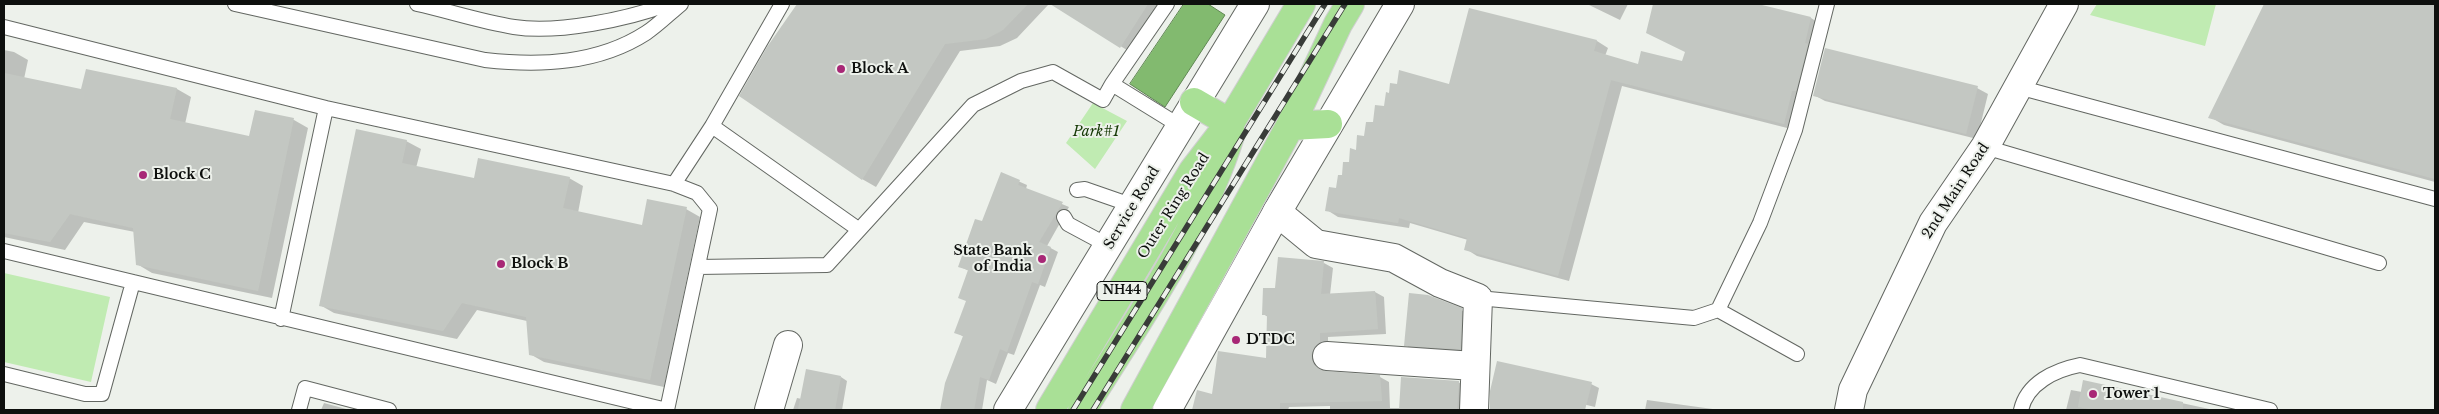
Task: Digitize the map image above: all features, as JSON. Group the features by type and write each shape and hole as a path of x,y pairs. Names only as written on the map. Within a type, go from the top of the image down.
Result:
{"highway":[{"name":"Outer Ring Road","path":"1050,410 1193,171 1234,116 1300,4"},
{"path":"1135,410 1290,126 1338,24 1350,4"},
{"path":"1082,410 1194,223 1219,171 1234,116 1194,102"},
{"path":"1290,126 1328,124"}],"street":[{"path":"1167,410 1277,212 1400,4"},
{"name":"2nd Main Road","path":"1850,410 1853,390 1933,223 1985,147 2064,4"},
{"name":"Service Road","path":"1008,410 1134,206 1253,5"},
{"path":"1277,212 1316,244 1394,258 1440,283 1478,298 1474,366 1474,410"},
{"path":"769,410 788,345"},
{"path":"1327,356 1474,366"}],"lane":[{"path":"235,4 485,60 524,64 571,60 608,53 646,33 682,4"},
{"path":"418,4 516,27 543,28 599,22 668,4"},
{"path":"674,184 712,126 782,4"},
{"path":"698,267 827,265 858,229 973,106 1021,81 1053,72 1103,100 1167,4"},
{"path":"1478,298 1694,318 1718,310 1760,223 1795,130 1827,4"},
{"path":"4,28 326,108 674,184 697,193 710,209 667,410 281,319 4,251"},
{"path":"1112,84 1180,126"},
{"path":"2018,87 2435,199"},
{"path":"281,319 326,108"},
{"path":"712,126 858,229"},
{"path":"1985,147 2379,262"},
{"path":"1076,190 1085,189 1134,206"},
{"path":"1064,216 1068,224 1109,246"},
{"path":"4,376 85,394 102,394 133,282"},
{"path":"1718,310 1796,354"},
{"path":"2021,410 2029,394 2044,378 2055,372 2080,365 2270,410"},
{"path":"298,410 306,388 389,410"}],"green space":[{"path":"2097,4 2216,4 2205,46 2090,15"},
{"name":"Park#1","path":"1093,103 1127,121 1095,169 1066,143"},
{"path":"4,273 110,297 91,382 4,362"}],"shaded area":[{"path":"1184,4 1208,4 1225,15 1165,107 1130,84"}],"building":[{"name":"Block A","path":"797,4 1028,4 1003,30 986,39 945,44 862,180 739,96 767,47"},
{"path":"1050,4 1148,4 1120,48"},
{"path":"1653,4 1758,4 1811,17 1805,43 1808,44 1796,91 1792,91 1784,124 1611,80 1558,276 1464,250 1467,238 1399,218 1398,223 1325,211 1329,187 1336,188 1338,175 1342,175 1343,162 1349,162 1350,148 1356,150 1357,135 1364,136 1366,122 1373,122 1375,105 1384,106 1386,92 1389,93 1390,83 1397,84 1399,70 1449,84 1469,8 1597,40 1594,51 1638,64 1641,51 1682,61 1685,52 1646,33"},
{"path":"2264,4 2435,4 2435,179 2208,118"},
{"path":"1825,48 1978,86 1966,134 1813,96"},
{"name":"Block C","path":"86,69 177,88 170,119 249,136 255,110 294,118 258,291 136,265 133,228 70,214 50,242 4,233 4,73 81,89"},
{"name":"Block B","path":"356,129 407,140 402,163 474,178 478,158 570,177 563,208 642,225 647,199 687,207 650,380 529,355 526,317 462,303 443,331 319,306"},
{"path":"1001,172 1020,180 1018,185 1063,202 1039,242 1051,247 1038,284 1032,282 1007,352 1000,349 989,380 980,377 974,410 940,410 945,383 963,336 954,333 966,301 958,298 968,270 958,267 975,219 982,221"},
{"path":"1278,257 1324,261 1321,294 1375,291 1378,329 1320,333 1320,342 1314,348 1311,355 1313,363 1319,369 1325,371 1380,375 1382,401 1280,403 1280,410 1192,410 1197,390 1212,394 1218,351 1266,358 1267,315 1262,315 1263,288 1275,288"},
{"path":"1409,293 1428,295 1462,308 1460,349 1404,346"},
{"path":"1497,361 1592,382 1585,410 1490,410 1490,391"},
{"path":"806,369 841,376 835,410 798,410"},
{"path":"1401,377 1459,381 1457,410 1399,410"},
{"name":"Tower 1","path":"2083,380 2183,402 2183,410 2094,410 2078,407"}],"railway":[{"path":"1073,410 1325,4"},
{"path":"1093,410 1345,4"}],"place":[{"name":"Block A","path":"841,69"},
{"name":"Block C","path":"143,175"},
{"name":"State Bank of India","path":"1042,259"},
{"name":"Block B","path":"501,264"},
{"name":"DTDC","path":"1236,340"},
{"name":"Tower 1","path":"2093,394"}]}
